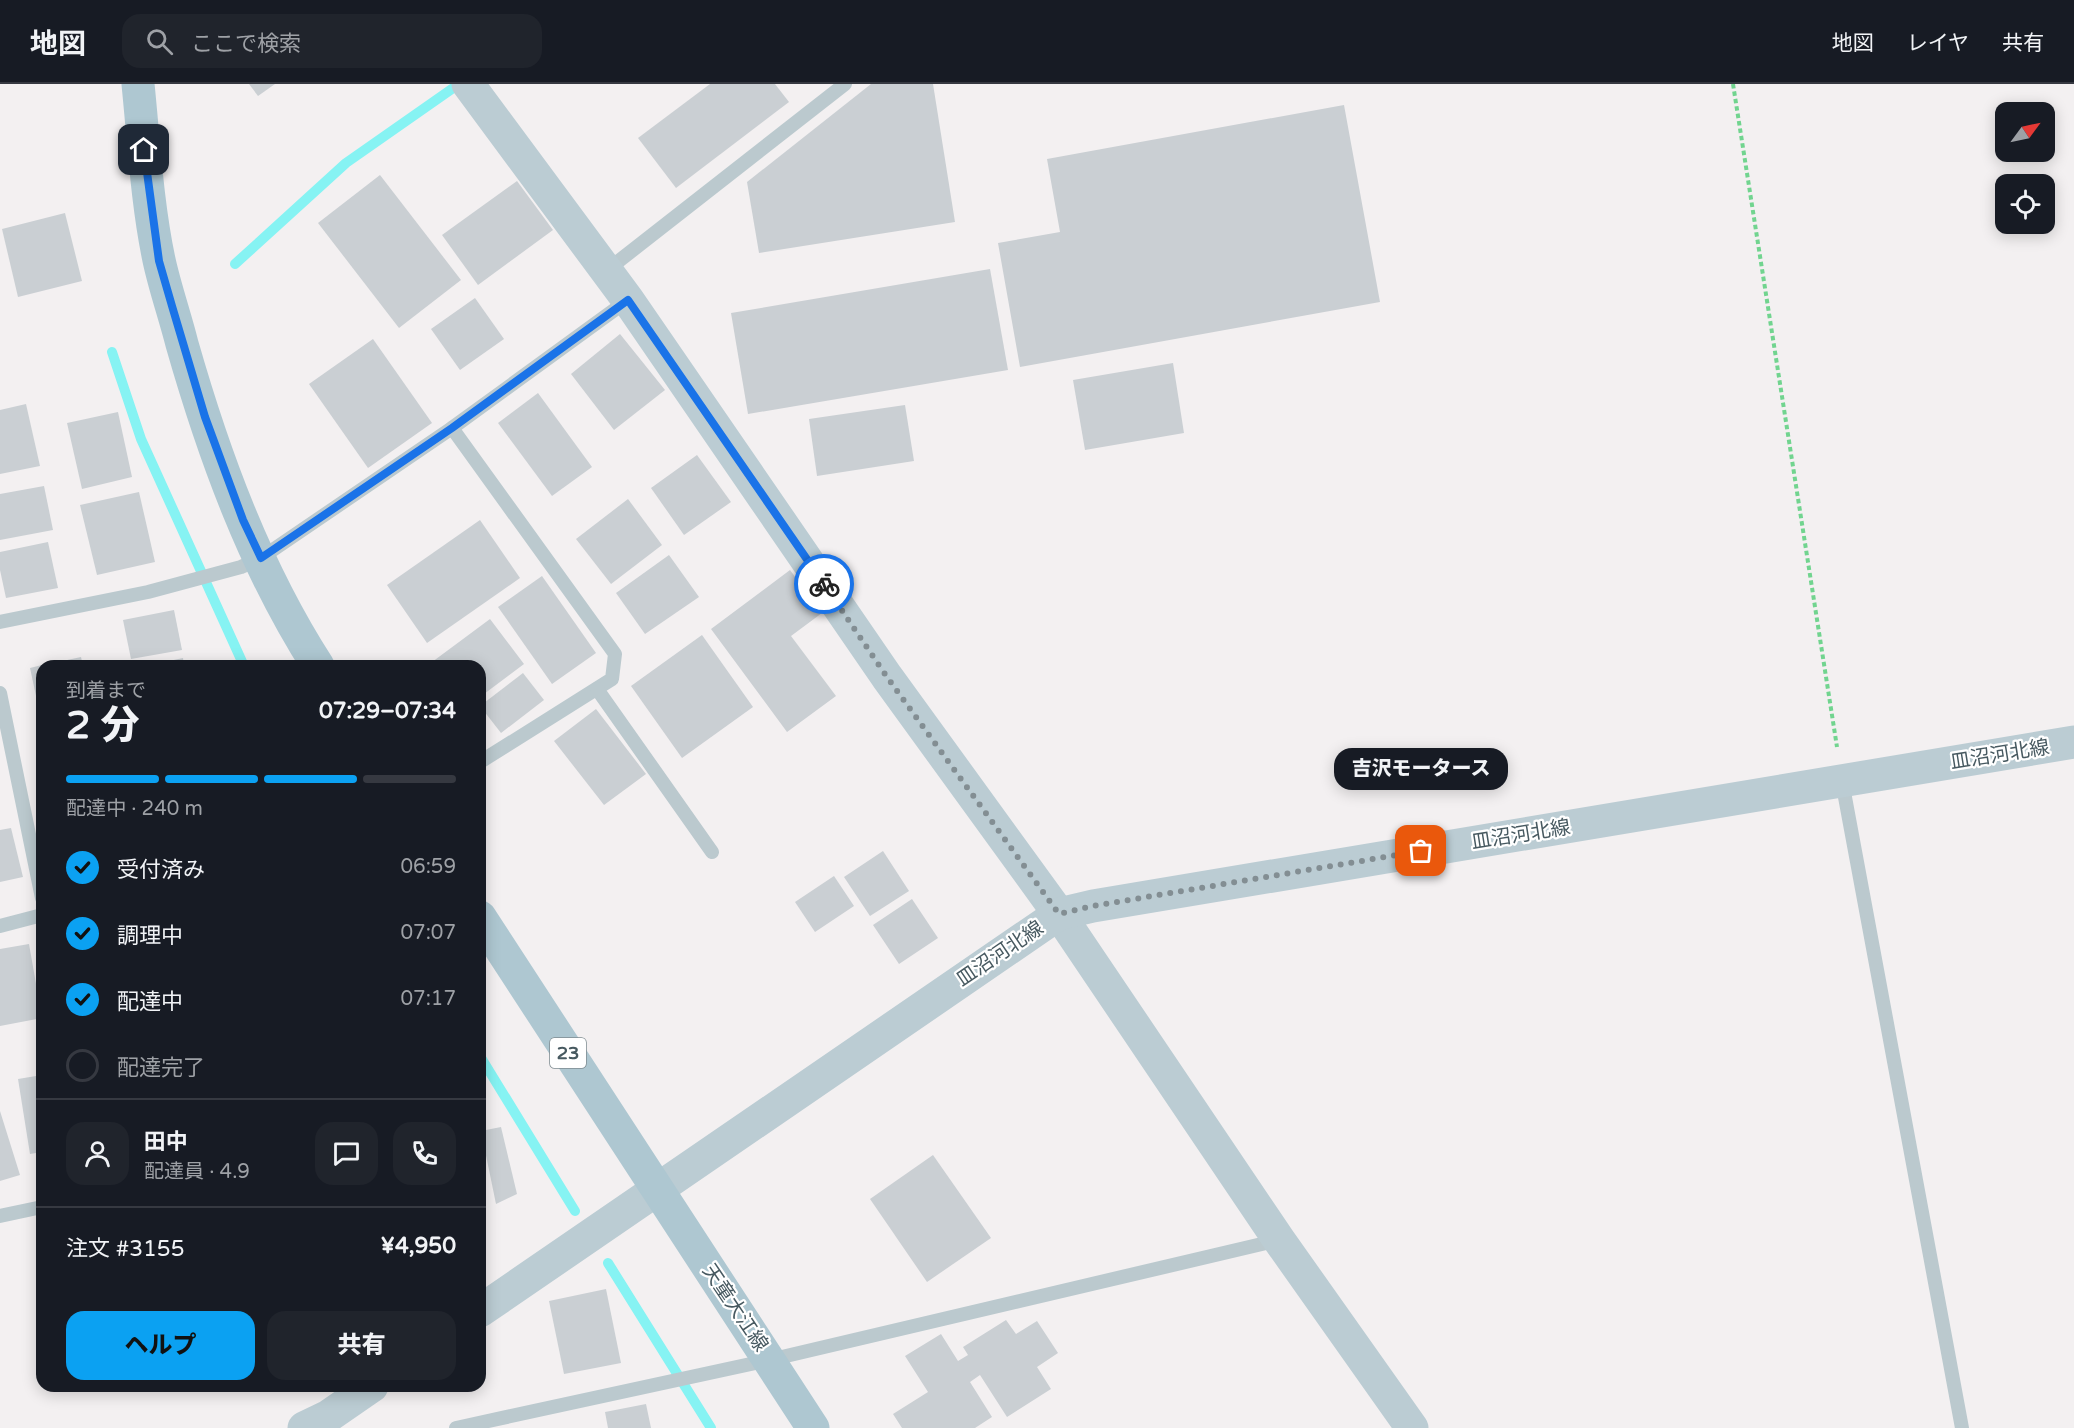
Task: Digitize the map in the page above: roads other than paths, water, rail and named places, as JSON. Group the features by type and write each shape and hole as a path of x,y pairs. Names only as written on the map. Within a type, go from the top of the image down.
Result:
{"main road":[{"path":"138,84 149,195 159,261 197,396 243,520 251,562 289,615 315,660"},
{"name":"23","path":"486,926 655,1189"},
{"name":"天童大江線","path":"655,1189 813,1428"}],"street":[{"path":"477,96 628,300 887,677 1059,914 1279,1240 1412,1428"},
{"name":"皿沼河北線","path":"486,1307 1059,914 1093,906 2074,742"},
{"path":"304,1428 327,1417 363,1392"}],"lane":[{"path":"606,271 845,84"},
{"path":"0,622 148,592 251,562 452,428 628,300"},
{"path":"452,428 615,654 612,679 486,758"},
{"path":"597,689 712,852"},
{"path":"0,693 36,869"},
{"path":"1842,781 1962,1428"},
{"path":"0,926 36,917"},
{"path":"0,1216 36,1208"},
{"path":"456,1428 704,1375 1279,1240"}],"waterway":[{"path":"235,264 346,163 459,84"},
{"path":"112,352 141,439 241,660"},
{"path":"486,1066 575,1211"},
{"path":"608,1263 711,1428"}],"place":[{"name":"吉沢モータース","path":"1421,851"}]}
